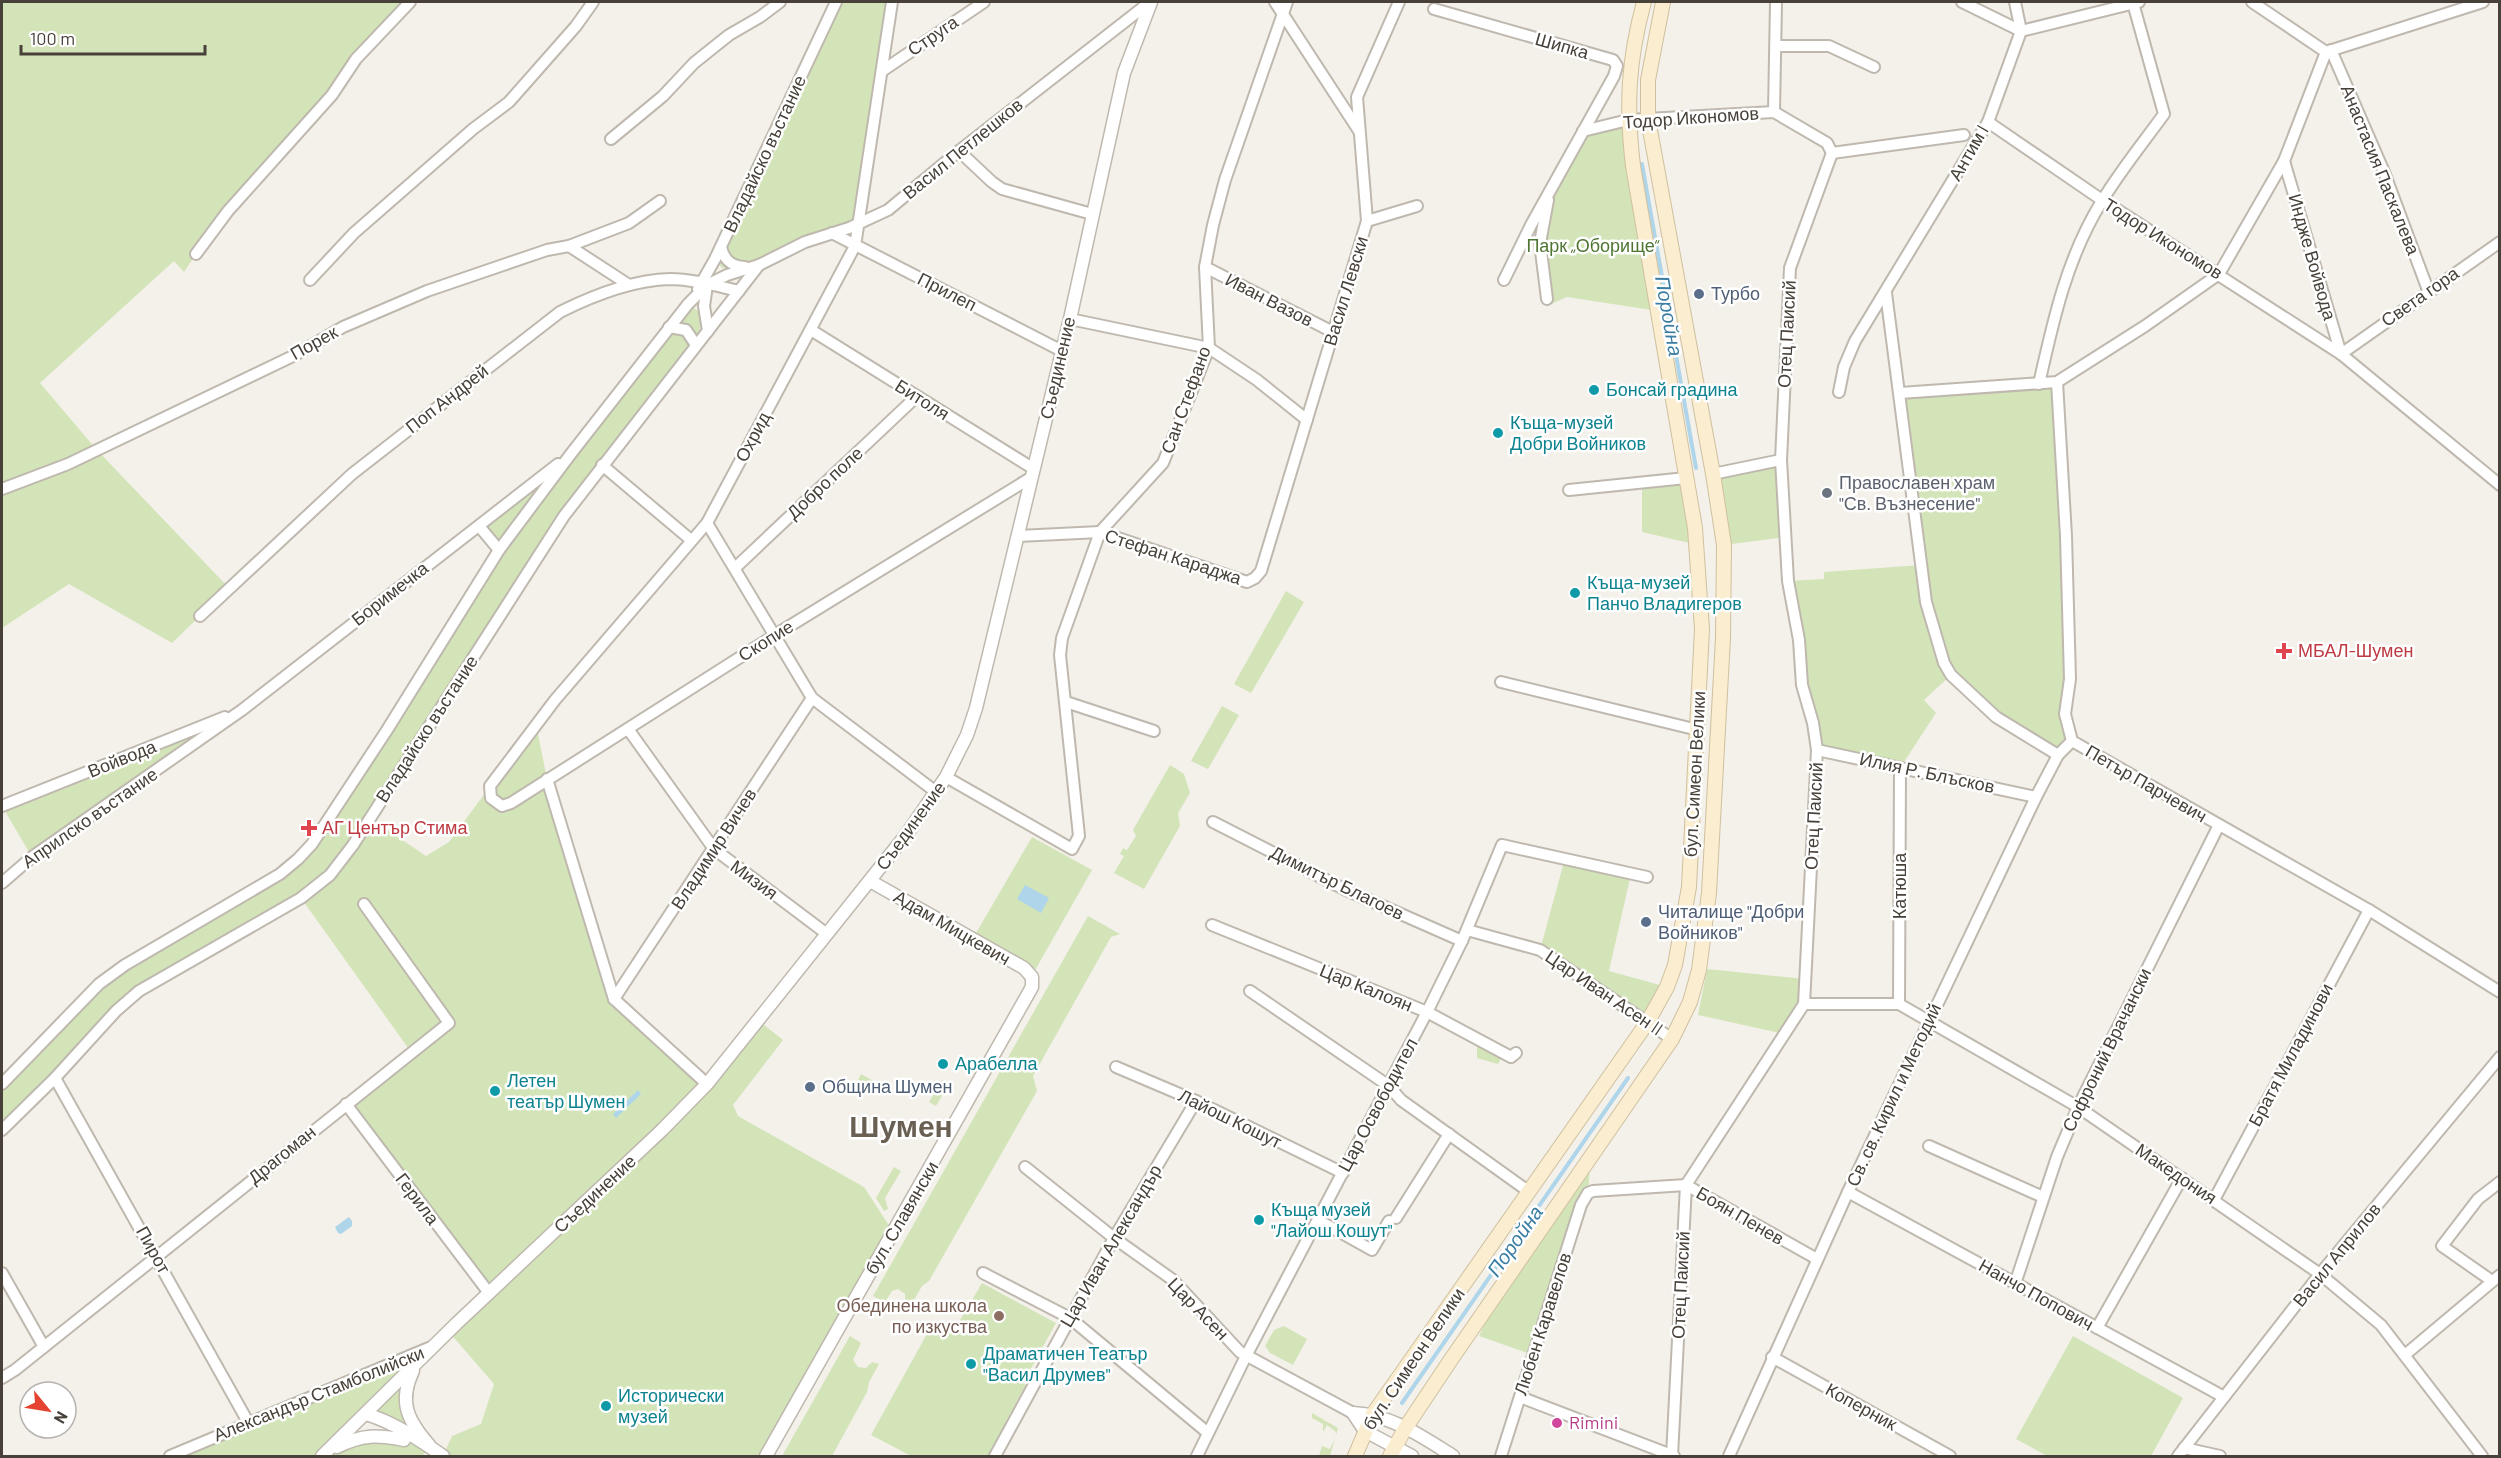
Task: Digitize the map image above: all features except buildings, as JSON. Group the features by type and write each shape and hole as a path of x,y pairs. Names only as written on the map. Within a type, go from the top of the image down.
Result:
{"main road":[{"name":"бул. Симеон Велики","path":"1355,1456 1372,1414 1647,1023 1667,987 1675,965 1689,887 1702,629 1698,545 1633,166 1628,120 1629,77 1634,37 1644,2"},
{"name":"бул. Симеон Велики","path":"1392,1452 1406,1427 1671,1039 1690,1002 1699,970 1709,893 1723,626 1724,545 1648,119 1648,80 1663,2"}],"street":[{"path":"196,254 228,212 332,95 356,59 410,2"},
{"path":"310,280 354,233 474,129 509,102 568,35 593,2"},
{"path":"611,139 663,96 694,63 729,35 780,2"},
{"name":"Владайско въстание","path":"2,1084 99,984 125,965 264,884 298,860 330,820 499,550 669,327 705,284 836,2"},
{"name":"Охрид","path":"501,806 490,798 490,786 555,700 707,523 855,246 892,2"},
{"name":"Струга","path":"882,71 984,2"},
{"name":"Васил Петлешков","path":"754,266 805,242 859,224 888,210 959,151 1150,2"},
{"name":"Съединение","path":"325,1454 489,1293 649,1143 707,1084 870,881 946,777 967,735 976,708 1070,319 1124,73 1150,2"},
{"path":"1275,2 1360,134"},
{"name":"Сан Стефано","path":"946,777 1072,849 1079,836 1060,656 1062,638 1100,532 1163,463 1209,348 1205,267 1213,225 1225,180 1287,2"},
{"name":"Васил Левски","path":"1255,578 1261,571 1367,221 1357,97 1399,2"},
{"path":"1774,112 1776,2"},
{"path":"1962,2 2021,32 2136,2 2164,114 2102,201 2084,235 2057,303 2039,384"},
{"path":"2015,2 2021,32"},
{"path":"2252,2 2329,51"},
{"path":"2329,51 2483,2"},
{"name":"Шипка","path":"1434,9 1613,60 1617,66 1614,76 1583,131"},
{"name":"Антим I","path":"1839,392 1844,367 1855,341 1988,122 2021,32"},
{"path":"1776,46 1829,46 1874,67"},
{"path":"1900,393 2057,382 2145,326 2219,274 2284,161 2329,51"},
{"name":"Анастасия Паскалева","path":"2329,51 2384,172 2428,290"},
{"name":"Тодор Икономов","path":"1583,131 1628,120 1774,112 1827,143 1832,153"},
{"name":"Тодор Икономов","path":"1988,122 2102,201 2341,354 2499,485"},
{"path":"1504,280 1531,225 1583,131"},
{"path":"1832,153 1964,135"},
{"path":"959,151 992,183 1002,189 1092,214"},
{"name":"Отец Паисий","path":"1804,1004 1817,750 1813,723 1802,685 1799,640 1788,581 1781,460 1790,268 1832,153"},
{"name":"Индже Войвода","path":"2284,161 2341,354"},
{"path":"1547,299 1540,243 1550,190"},
{"name":"Порек","path":"2,489 68,464 295,355 343,327 482,271 547,250 569,246 629,223 660,201"},
{"path":"1367,221 1417,206"},
{"name":"Прилеп","path":"832,233 1062,351"},
{"name":"Света гора","path":"2341,354 2428,290 2499,242"},
{"path":"569,246 629,285"},
{"path":"721,247 723,256 729,263 754,266"},
{"path":"705,284 754,266"},
{"name":"Владайско въстание","path":"2,1130 55,1078 116,1011 139,991 286,908 330,874 352,846 564,516 739,291 754,266"},
{"name":"Иван Вазов","path":"1205,267 1333,332"},
{"name":"Поп Андрей","path":"200,616 352,474 560,312 591,296 629,285 669,279 739,291"},
{"name":"Владайско въстание","path":"705,284 704,306 708,331"},
{"path":"1886,293 1926,602 1944,663 1951,675 1995,717 2058,755"},
{"path":"1070,319 1209,348 1257,380 1307,420"},
{"path":"669,327 686,330 696,345"},
{"name":"Битоля","path":"811,330 1033,473"},
{"name":"Петър Парчевич","path":"2057,382 2066,536 2070,679 2065,714 2072,741 2369,910 2499,992"},
{"name":"Добро поле","path":"735,568 916,397"},
{"name":"Боримечка","path":"209,734 570,455"},
{"path":"1713,474 1781,460"},
{"path":"602,465 691,540"},
{"name":"Скопие","path":"501,806 511,803 1033,473"},
{"path":"1569,490 1686,478"},
{"path":"707,523 812,698 936,792"},
{"path":"479,526 499,550"},
{"name":"Стефан Караджа","path":"1018,536 1100,532 1247,582 1255,578"},
{"path":"1501,682 1698,730"},
{"name":"Владимир Вичев","path":"614,999 812,698"},
{"path":"1066,702 1154,730"},
{"name":"Войвода","path":"2,806 242,710"},
{"name":"Мизия","path":"628,729 714,849 827,934"},
{"name":"Априлско въстание","path":"2,884 32,857 209,734"},
{"name":"Св. св. Кирил и Методий","path":"1729,1456 1772,1357 1928,1021 2036,797 2058,755 2072,741"},
{"name":"Илия Р. Блъсков","path":"1817,750 2036,797"},
{"name":"Катюша","path":"1899,1004 1900,768"},
{"path":"547,779 614,999 707,1084"},
{"name":"Димитър Благоев","path":"1213,822 1344,889 1462,941"},
{"name":"Софроний Врачански","path":"2015,1284 2043,1197 2078,1107 2219,825"},
{"name":"Цар Освободител","path":"1197,1456 1246,1356 1427,1012 1467,930 1502,845 1647,878"},
{"name":"Адам Мицкевич","path":"870,881 1024,968 1032,977"},
{"name":"Драгоман","path":"2,1378 44,1347 449,1023 364,904"},
{"name":"Братя Миладинови","path":"2214,1200 2369,910"},
{"name":"Цар Калоян","path":"1212,925 1427,1012 1511,1057 1516,1053"},
{"name":"Цар Иван Асен II","path":"1467,930 1540,950 1671,1039"},
{"name":"бул. Славянски","path":"766,1456 1031,990 1032,977"},
{"path":"1250,991 1389,1086 1401,1100 1528,1191"},
{"path":"1686,1185 1804,1004 1899,1004"},
{"name":"Македония","path":"1899,1004 2078,1107 2320,1274 2381,1325 2406,1354 2482,1456"},
{"name":"Васил Априлов","path":"2181,1452 2320,1274 2499,1057"},
{"name":"Лайош Кошут","path":"1116,1067 1196,1101 1342,1173"},
{"name":"Пирот","path":"55,1078 248,1422"},
{"name":"Цар Иван Александър","path":"995,1456 1114,1238 1196,1101"},
{"name":"Герила","path":"346,1104 489,1293"},
{"path":"1318,1220 1372,1250 1449,1134"},
{"path":"1929,1146 2043,1197"},
{"name":"Цар Асен","path":"1025,1167 1114,1238 1173,1280 1240,1352 1353,1413 1372,1414 1406,1427 1453,1456"},
{"path":"2097,1328 2182,1178"},
{"path":"2406,1354 2496,1278 2442,1246 2478,1199 2499,1182"},
{"name":"Отец Паисий","path":"1673,1456 1686,1185"},
{"name":"Боян Пенев","path":"1588,1193 1686,1185 1817,1259"},
{"name":"Нанчо Попович","path":"1848,1192 2224,1397"},
{"name":"Любен Каравелов","path":"1501,1456 1581,1205 1588,1193"},
{"path":"2,1273 44,1347"},
{"path":"983,1273 1070,1318 1208,1433"},
{"name":"Александър Стамболийски","path":"170,1456 434,1346"},
{"name":"Коперник","path":"1772,1357 1950,1456"},
{"path":"417,1364 409,1380 406,1409 409,1420 429,1445 442,1456"},
{"path":"1520,1397 1673,1456"},
{"name":"Цар Асен","path":"1353,1413 1365,1431"},
{"path":"366,1414 429,1445"},
{"path":"366,1414 374,1422 404,1440 427,1452 442,1456"},
{"path":"1365,1431 1392,1452 1412,1456"},
{"path":"325,1454 366,1436 380,1435 404,1440"},
{"path":"2181,1452 2220,1456"}],"green space":[{"path":"2,2 411,2 196,254 184,272 174,261 40,383 96,449 229,588 172,643 69,584 2,628"},
{"path":"835,2 892,2 859,224 732,272 721,267 715,259"},
{"name":"Парк „Оборище“","path":"1628,120 1658,311 1567,297 1549,305 1543,280 1540,243 1550,190 1583,131"},
{"path":"689,305 703,314 697,341 564,516 370,818 426,856 449,842 536,724 547,779 614,999 707,1083 758,1020 783,1040 733,1105 738,1116 864,1187 894,1233 766,1456 443,1456 452,1436 481,1424 494,1384 449,1332 489,1293 346,1104 411,1052 301,898 139,991 2,1130 2,1084 92,990 298,859 499,551 479,526 538,483 541,486"},
{"path":"2057,382 2066,536 2065,714 2072,741 2058,755 2016,731 1951,675 1924,700 1936,713 1900,768 1817,750 1788,581 1824,579 1824,572 1921,565 1900,393"},
{"path":"1781,460 1785,537 1724,545 1713,474"},
{"path":"1686,478 1698,545 1642,532 1642,483"},
{"path":"1286,591 1304,602 1251,693 1234,684"},
{"path":"1222,706 1239,715 1208,769 1191,761"},
{"path":"242,710 32,857 2,806"},
{"path":"1170,765 1184,774 1190,793 1178,813 1180,826 1144,889 1114,873 1124,856 1120,854 1123,848 1127,850 1136,836 1133,830"},
{"path":"1032,837 1092,870 1034,972 972,940"},
{"path":"1565,858 1631,874 1609,971 1667,987 1647,1023 1540,950"},
{"path":"1088,916 1120,934 1111,937 1033,1076 1037,1091 929,1281 922,1286 910,1307 905,1303 905,1294 898,1289 892,1291 885,1302 873,1296"},
{"path":"1707,969 1805,979 1804,1004 1785,1034 1698,1015"},
{"path":"1477,1045 1502,1057 1498,1064 1477,1058"},
{"path":"861,1074 879,1084 873,1096 867,1093 871,1084 858,1080"},
{"path":"942,1080 949,1084 936,1106 929,1102"},
{"path":"894,1167 901,1171 885,1198 888,1209 884,1211 876,1198"},
{"path":"1590,1167 1588,1193 1533,1355 1479,1336 1489,1315"},
{"path":"982,1283 1056,1323 1023,1383 1026,1385 1006,1421 1003,1442 995,1456 911,1456 871,1435 933,1323 947,1331 951,1325 956,1327"},
{"path":"1284,1326 1307,1339 1293,1365 1270,1353 1265,1346 1274,1330"},
{"path":"850,1336 861,1343 853,1360 858,1367 866,1368 872,1362 879,1364 869,1382 867,1392 832,1456 782,1456"},
{"path":"2073,1336 2183,1398 2151,1456 2047,1456 2016,1439"},
{"path":"434,1346 409,1380 415,1429 366,1414 330,1449 353,1440 404,1440 427,1452 421,1456 170,1456"},
{"path":"1312,1413 1338,1428 1336,1435 1336,1432 1327,1425 1323,1432 1323,1424 1312,1418"},
{"path":"1335,1438 1330,1456 1319,1456 1322,1446 1330,1449"}],"water":[{"path":"1025,885 1049,898 1041,913 1017,899"},
{"path":"638,1090 641,1094 616,1118 613,1114"},
{"path":"349,1217 352,1226 341,1234 338,1233 335,1227"}],"waterway":[{"name":"Поройна","path":"1642,164 1696,468"},
{"name":"Поройна","path":"1402,1403 1628,1078"}],"place":[{"name":"Турбо","path":"1699,294"},
{"name":"Бонсай градина","path":"1594,390"},
{"name":"Къща-музей Добри Войников","path":"1498,433"},
{"name":"Православен храм \"Св. Възнесение\"","path":"1827,493"},
{"name":"Къща-музей Панчо Владигеров","path":"1575,593"},
{"name":"МБАЛ-Шумен","path":"2284,651"},
{"name":"АГ Център Стима","path":"309,828"},
{"name":"Читалище \"Добри Войников\"","path":"1646,922"},
{"name":"Арабелла","path":"943,1064"},
{"name":"Община Шумен","path":"810,1087"},
{"name":"Летен театър Шумен","path":"495,1091"},
{"name":"Къща музей \"Лайош Кошут\"","path":"1259,1220"},
{"name":"Обединена школа по изкуства","path":"999,1316"},
{"name":"Драматичен Театър \"Васил Друмев\"","path":"971,1364"},
{"name":"Исторически музей","path":"606,1406"},
{"name":"Rimini","path":"1557,1423"}],"district":[{"name":"Шумен","path":"901,1127"}]}
